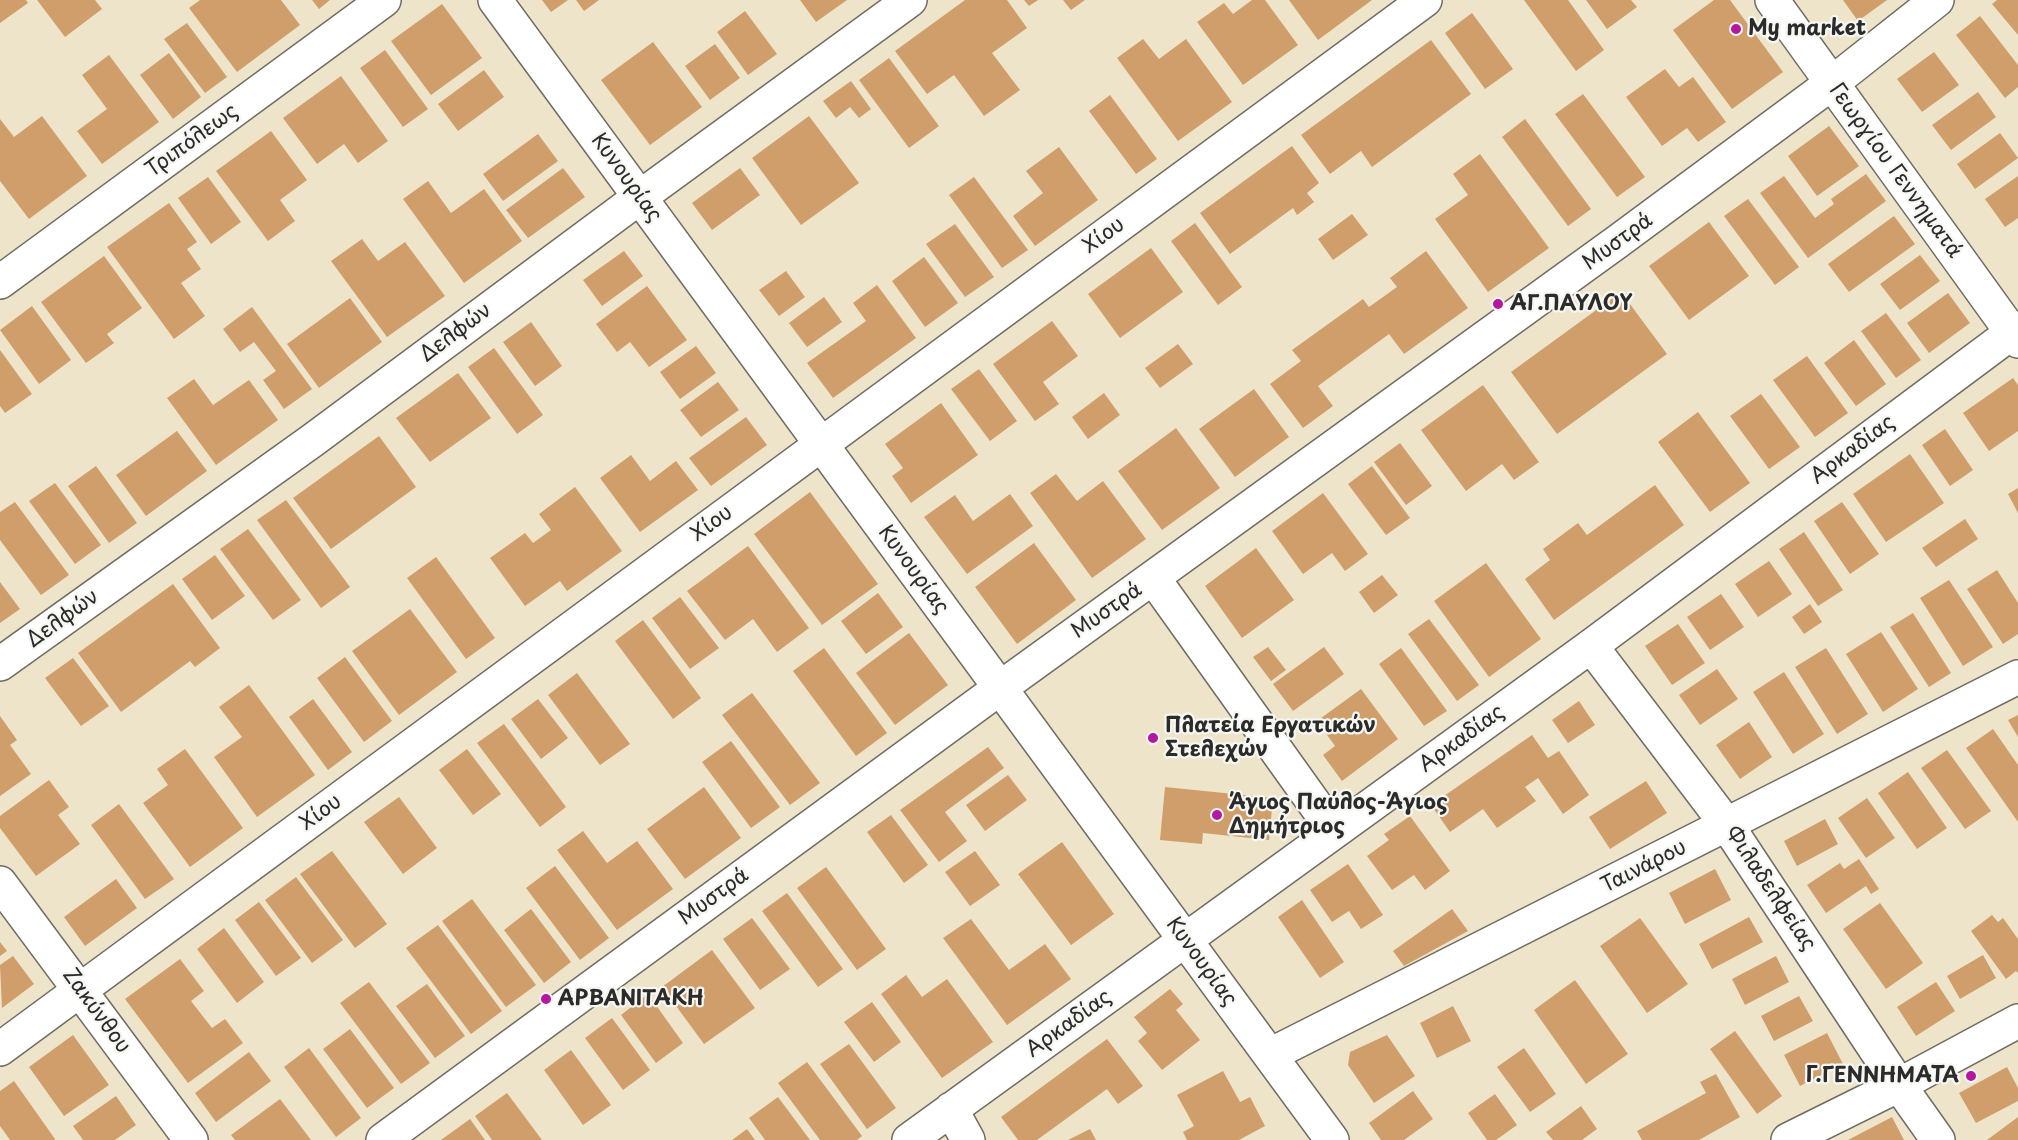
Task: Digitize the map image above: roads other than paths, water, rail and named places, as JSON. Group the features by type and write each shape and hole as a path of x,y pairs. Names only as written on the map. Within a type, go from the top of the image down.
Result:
{"street":[{"name":"Τριπόλεως","path":"0,282 384,0"},
{"name":"Κυνουρίας","path":"495,0 1332,1140"},
{"name":"Δελφών","path":"0,663 313,440 910,0"},
{"name":"Χίου","path":"0,1049 1425,0"},
{"name":"Γεωργίου Γεννηματά","path":"1772,0 2016,334"},
{"name":"Μυστρά","path":"383,1140 1000,688 1608,249 1832,83 1937,0"},
{"name":"Αρκαδίας","path":"909,1140 1591,646 2016,334"},
{"path":"1154,579 1334,831"},
{"name":"Φιλαδελφείας","path":"1591,646 1728,825 1899,1085 1938,1140"},
{"name":"Ταινάρου","path":"1270,1055 2018,677"},
{"name":"Ζακύνθου","path":"0,883 191,1140"},
{"path":"1788,1140 1899,1085 2018,1021"},
{"path":"951,1109 968,1140"}],"place":[{"name":"My market","path":"1736,29"},
{"name":"ΑΓ.ΠΑΥΛΟΥ","path":"1498,304"},
{"name":"Πλατεία Εργατικών Στελεχών","path":"1153,738"},
{"name":"Άγιος Παύλος-Άγιος Δημήτριος","path":"1217,815"},
{"name":"ΑΡΒΑΝΙΤΑΚΗ","path":"546,999"},
{"name":"Γ.ΓΕΝΝΗΜΑΤΑ","path":"1971,1076"}]}
